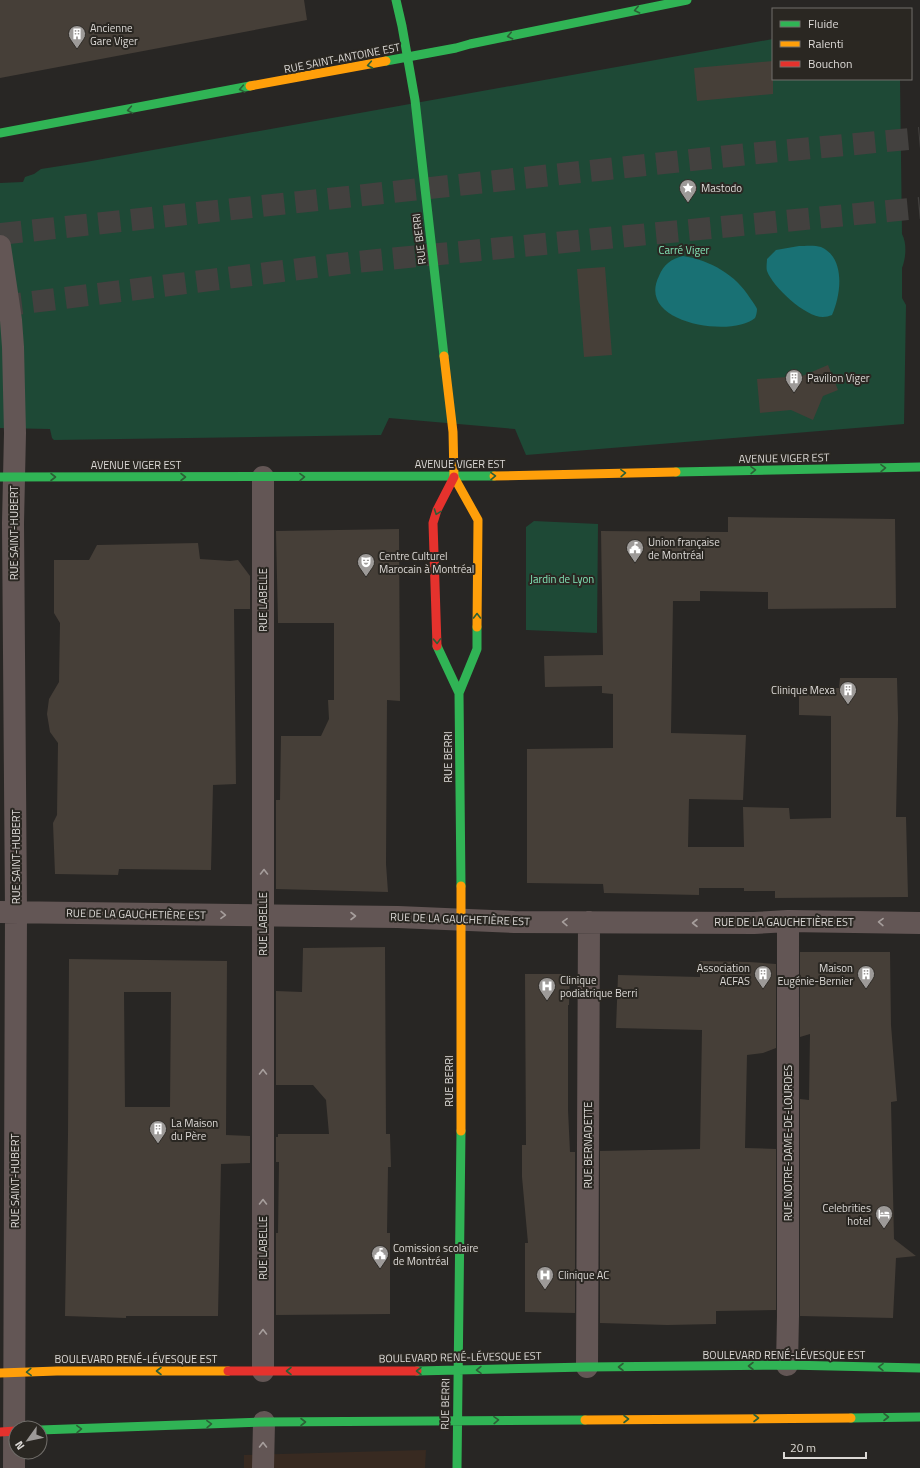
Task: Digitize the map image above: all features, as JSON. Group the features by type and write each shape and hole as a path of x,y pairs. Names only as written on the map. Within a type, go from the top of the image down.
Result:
{"main road":[{"name":"RUE BERRI","path":"396,0 415,100 453,432 454,477 478,520 477,649 459,693 461,920 460,1295 457,1468"},
{"name":"RUE SAINT-ANTOINE EST","path":"0,133 408,57 687,0"},
{"name":"AVENUE VIGER EST","path":"7,477 454,477 920,467"},
{"name":"RUE BERRI","path":"454,477 437,510 433,523 437,649 459,693"},
{"name":"BOULEVARD RENÉ-LÉVESQUE EST","path":"7,1373 57,1370 458,1371 587,1367 787,1365 920,1368"},
{"path":"48,1430 264,1422 920,1416"}],"street":[{"name":"RUE SAINT-HUBERT","path":"0,246 8,295 13,347 15,433 7,477 8,912 15,1297 7,1373 9,1420"},
{"name":"RUE LABELLE","path":"263,478 263,1371"},
{"name":"RUE DE LA GAUCHETIÈRE EST","path":"8,912 398,917 461,920 589,922 754,923 788,921 920,923"},
{"name":"RUE NOTRE-DAME-DE-LOURDES","path":"787,1365 788,921"},
{"name":"RUE BERNADETTE","path":"587,1367 589,922"},
{"path":"264,1422 264,1468"}],"shaded area":[{"path":"426,1450 425,1468 244,1468 244,1455"}],"green space":[{"name":"Carré Viger","path":"772,39 772,80 900,80 902,234 905,242 902,268 902,298 906,305 904,424 526,455 515,429 389,418 381,435 54,440 50,429 0,428 0,183 23,182 25,177 34,174 41,169"},
{"name":"Jardin de Lyon","path":"534,521 598,524 597,633 526,630 526,527"}],"water":[{"path":"799,246 821,247 829,252 835,259 838,268 839,288 838,297 832,315 824,317 816,316 799,307 783,293 770,278 767,271 767,259 776,250"},
{"path":"683,256 712,265 737,282 756,306 757,310 755,318 744,324 727,327 709,326 690,322 673,316 661,306 655,292 659,276 663,268 668,263"}],"building":[{"name":"Ancienne Gare Viger","path":"0,0 304,0 307,20 0,78"},
{"path":"772,61 773,94 697,101 694,68"},
{"path":"605,267 612,355 584,357 577,269"},
{"name":"Pavilion Viger","path":"828,365 838,390 823,396 813,420 791,410 760,413 757,379 802,376"},
{"path":"728,517 895,519 896,608 768,609 768,592 700,591 700,601 673,601 671,733 746,735 743,800 689,799 688,847 744,847 743,807 789,808 790,819 831,818 831,716 799,715 799,694 814,694 814,688 839,688 840,678 897,678 898,718 896,817 906,817 908,897 775,898 775,891 744,891 744,888 699,888 699,895 604,893 603,884 527,883 527,749 613,748 613,694 602,693 602,686 545,687 544,656 603,655 601,531 728,532"},
{"path":"399,529 400,701 387,700 386,864 388,892 276,889 276,800 280,800 281,736 321,736 329,719 328,700 334,700 334,623 278,623 276,531"},
{"path":"198,543 200,559 230,561 238,560 250,576 250,609 234,609 236,784 213,785 211,870 119,869 118,875 55,874 53,823 57,815 58,743 50,732 47,714 49,699 59,682 60,623 54,613 54,560 89,560 97,545"},
{"path":"385,947 386,1134 390,1134 391,1167 388,1167 387,1233 390,1233 390,1314 276,1315 276,1233 278,1233 279,1162 276,1162 276,1137 278,1137 278,1134 329,1134 326,1100 313,1085 276,1085 276,991 302,992 303,948"},
{"path":"800,952 890,952 891,1025 897,1101 891,1102 894,1239 916,1256 896,1258 893,1318 800,1316 800,1099 809,1100 810,1034 800,1037"},
{"name":"La Maison du Père","path":"69,959 227,961 226,1135 250,1136 250,1163 221,1164 218,1316 126,1316 126,1318 65,1316","holes":["124,992 171,992 170,1107 125,1107"]},
{"path":"700,961 776,964 776,1048 763,1053 747,1055 745,1148 776,1149 776,1310 716,1311 716,1324 667,1325 600,1323 600,1151 700,1149 702,1030 616,1028 618,975 700,977"},
{"path":"525,974 570,974 568,1005 568,1110 570,1152 575,1152 575,1313 525,1312 525,1243 528,1243 522,1177 522,1145 526,1145"}],"tunnel":[{"path":"0,234 748,154 920,138"},
{"path":"0,306 356,262 920,208"}],"traffic: fast":[{"path":"396,0 415,100 444,356"},
{"path":"386,61 687,0"},
{"path":"0,133 250,86"},
{"path":"676,472 920,467"},
{"path":"0,477 494,476"},
{"path":"461,886 459,693 477,649 477,627"},
{"path":"437,646 459,693"},
{"path":"457,1468 461,1131"},
{"path":"417,1371 587,1367 787,1365 920,1368"},
{"path":"851,1418 920,1417"},
{"path":"48,1430 264,1422 585,1420"}],"traffic: slow":[{"path":"250,86 386,61"},
{"path":"444,356 453,432 454,477 478,520 477,627"},
{"path":"494,476 676,472"},
{"path":"461,886 461,1131"},
{"path":"0,1373 57,1371 228,1371"},
{"path":"585,1420 851,1418"}],"traffic: jam":[{"path":"437,646 433,523 437,510 454,477"},
{"path":"228,1371 417,1371"},
{"path":"0,1432 8,1432"}],"place":[{"name":"Ancienne Gare Viger","path":"77,49"},
{"name":"Mastodo","path":"688,203"},
{"name":"Pavilion Viger","path":"794,393"},
{"name":"Union française de Montréal","path":"635,563"},
{"name":"Centre Culturel Marocain à Montréal","path":"366,577"},
{"name":"Clinique Mexa","path":"848,705"},
{"name":"Association ACFAS","path":"763,989"},
{"name":"Maison Eugénie-Bernier","path":"866,989"},
{"name":"Clinique podiatrique Berri","path":"547,1001"},
{"name":"La Maison du Père","path":"158,1144"},
{"name":"Celebrities hotel","path":"884,1229"},
{"name":"Comission scolaire de Montréal","path":"380,1269"},
{"name":"Clinique AC","path":"545,1290"}]}
